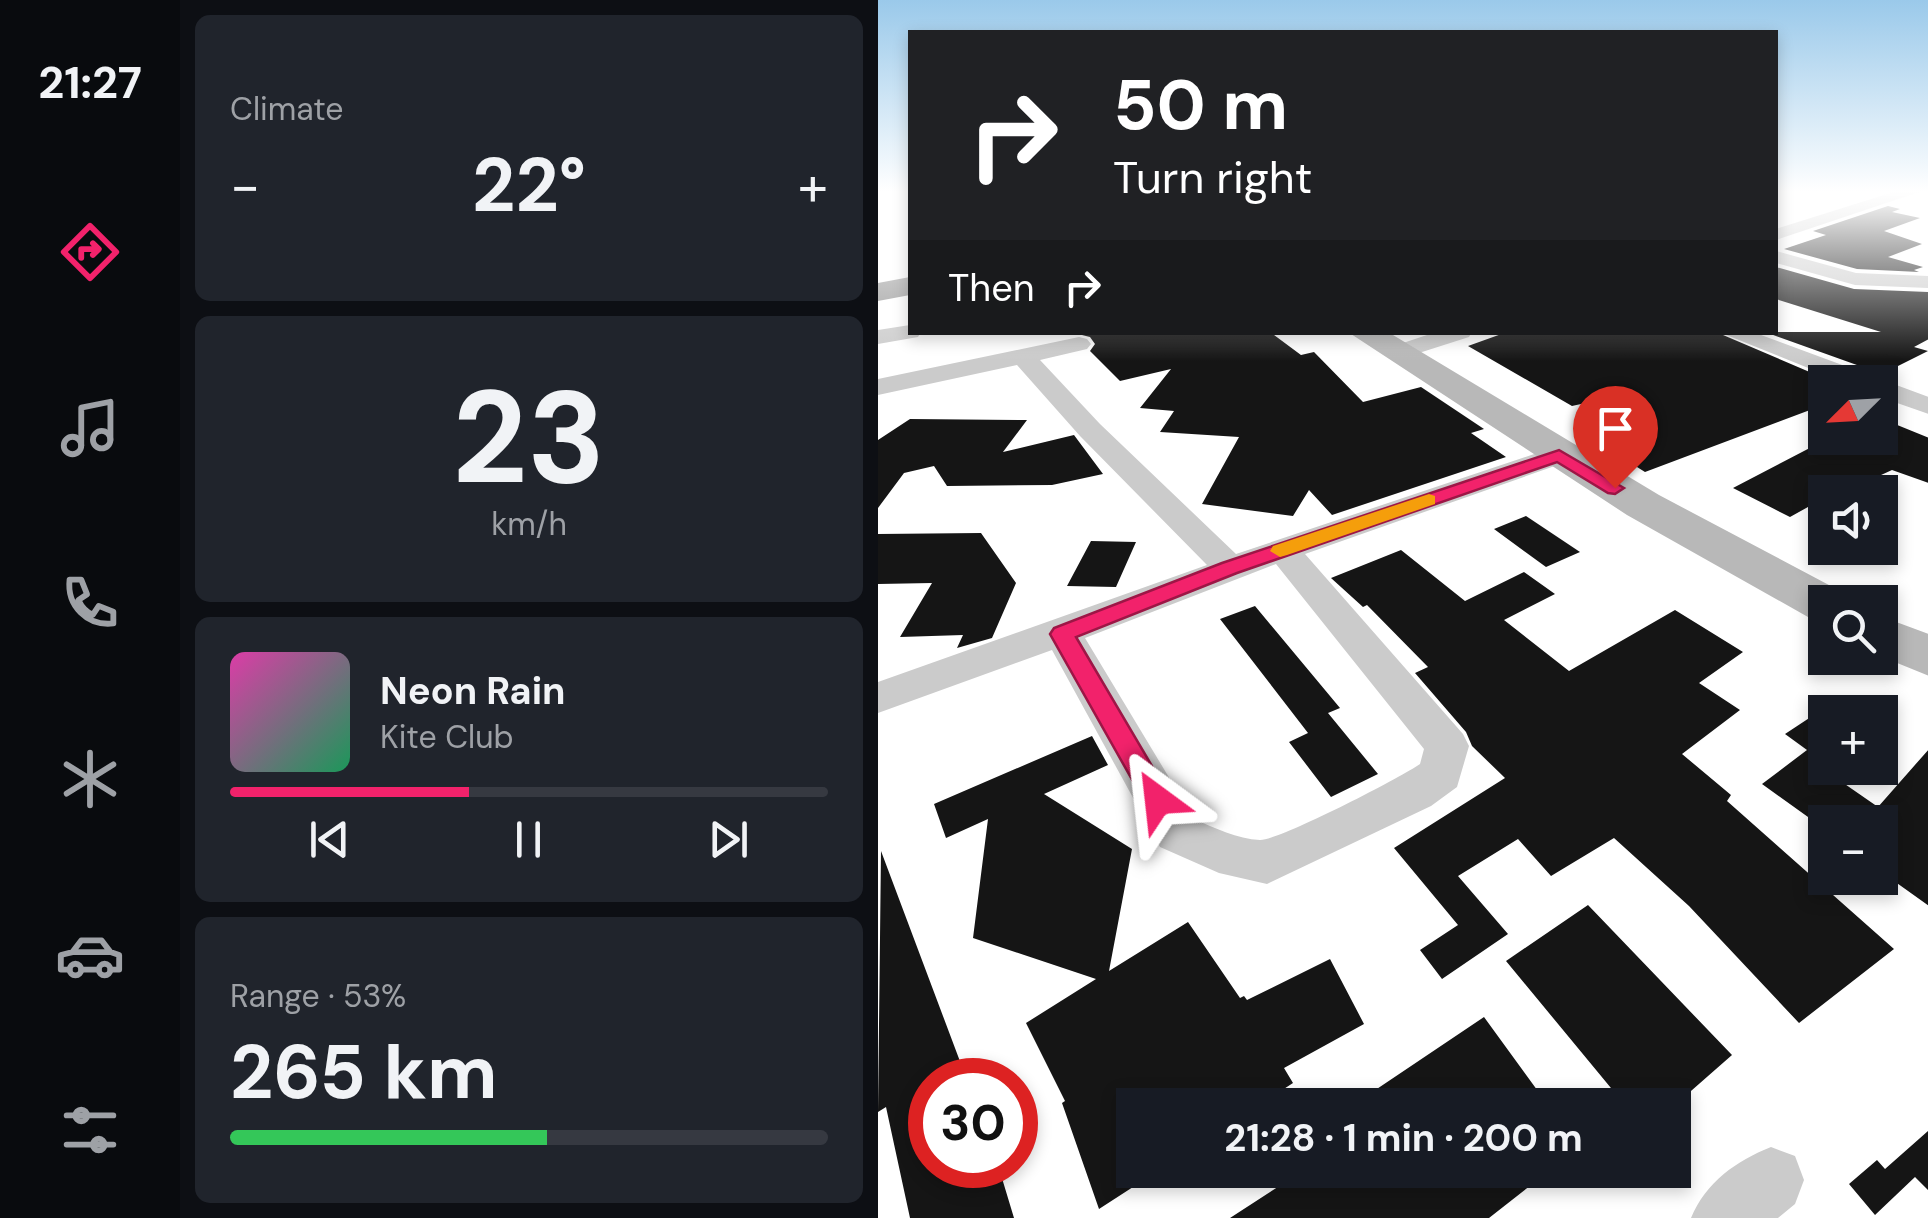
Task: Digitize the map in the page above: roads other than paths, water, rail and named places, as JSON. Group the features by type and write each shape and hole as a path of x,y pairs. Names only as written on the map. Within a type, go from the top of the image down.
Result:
{"highway":[{"path":"878,282 908,276"},
{"path":"878,292 908,286"}],"main road":[{"path":"1380,343 1559,455 1808,594"},
{"path":"1898,641 1928,657"}],"street":[{"path":"1778,258 1855,279 1928,282"},
{"path":"878,337 908,332"},
{"path":"1380,343 1439,335"},
{"path":"1738,335 1819,365"},
{"path":"878,387 1079,344"},
{"path":"1023,356 1090,430 1230,568"},
{"path":"1898,395 1928,406"},
{"path":"878,698 1062,634 1230,568 1559,455"},
{"path":"1062,634 1177,833 1219,852 1267,863 1414,794 1441,774 1447,746 1282,550"}]}
